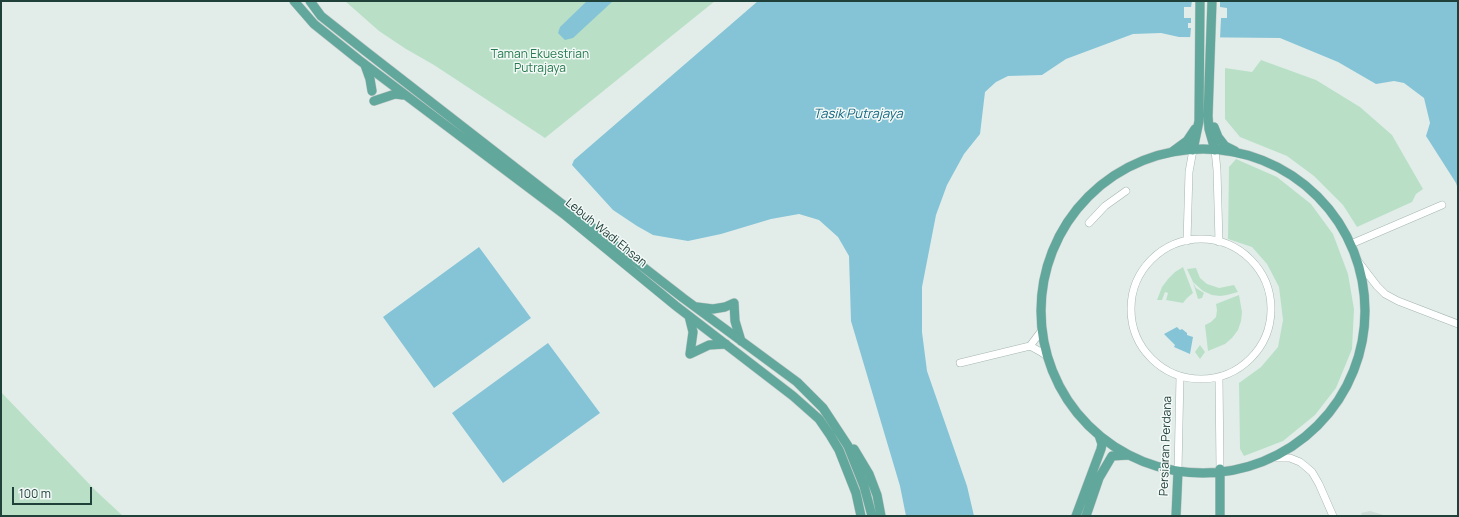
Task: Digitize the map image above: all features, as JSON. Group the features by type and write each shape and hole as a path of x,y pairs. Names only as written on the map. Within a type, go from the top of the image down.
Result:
{"main road":[{"name":"Lebuh Wadi Ehsan","path":"294,1 314,24 365,65 565,215 689,316 793,396 819,419 839,450 856,494 861,516"},
{"name":"Lebuh Wadi Ehsan","path":"310,1 322,16 364,50 696,307 797,382 823,408 845,441"},
{"path":"1193,150 1199,121 1200,1"},
{"path":"1212,1 1208,116 1209,129 1215,150"},
{"path":"365,65 372,91"},
{"path":"374,101 395,94 403,95"},
{"path":"1209,104 1213,124 1218,137 1225,146 1282,171 1311,191 1334,214 1351,244 1357,260 1362,292 1362,330 1356,369 1339,407 1324,422 1300,441 1270,458 1220,469 1178,471 1160,467 1129,455 1098,435 1065,398 1048,357 1042,330 1040,302 1043,272 1055,243 1070,216 1098,186 1125,168 1147,158 1193,150 1215,150 1245,156"},
{"path":"1170,153 1187,141 1193,134 1199,121"},
{"path":"696,307 714,309 725,307 734,303 735,321 741,341"},
{"path":"689,316 693,332 690,354 709,345 726,344"},
{"path":"1076,516 1101,449 1102,444 1098,435"},
{"path":"845,441 851,444 869,474 877,495 880,511"},
{"path":"845,441 857,466 872,516"},
{"path":"1086,516 1099,478 1112,456 1129,455"},
{"path":"1220,469 1220,516"},
{"name":"Persiaran Perdana","path":"1176,516 1178,471"}],"street":[{"path":"1187,241 1189,172 1193,150"},
{"path":"1215,150 1220,242"},
{"path":"1089,223 1105,206 1126,191"},
{"path":"1351,244 1442,205"},
{"path":"1203,239 1220,242 1234,247 1257,266 1265,279 1270,294 1272,309 1270,324 1265,339 1257,352 1246,363 1234,371 1220,377 1199,379 1180,376 1162,367 1146,352 1138,340 1133,327 1132,306 1136,285 1142,273 1150,261 1161,252 1174,245 1187,241 1203,239"},
{"path":"1357,260 1377,286 1386,294 1398,301 1458,324"},
{"path":"960,364 1030,346 1042,330"},
{"path":"1030,346 1048,357"},
{"name":"Persiaran Perdana","path":"1178,471 1180,376"},
{"path":"1220,377 1220,469"},
{"path":"1270,458 1290,458 1300,462 1312,472 1333,516"}],"shaded area":[{"path":"1370,511 1387,516 1362,516 1361,513"}],"green space":[{"name":"Taman Ekuestrian Putrajaya","path":"345,1 715,1 545,138 434,65 379,31"},
{"path":"1261,60 1316,80 1360,107 1392,135 1423,189 1416,194 1412,202 1357,227 1343,205 1314,176 1287,156 1240,137 1225,119 1225,68 1252,72"},
{"path":"1236,159 1277,177 1311,204 1333,234 1348,274 1354,309 1352,349 1336,388 1315,415 1283,441 1244,456 1240,449 1239,383 1261,367 1278,347 1283,320 1279,287 1267,264 1252,247 1228,239 1229,167"},
{"path":"1183,267 1193,293 1183,303 1166,300 1168,293 1165,292 1162,300 1157,300 1162,287 1168,279"},
{"path":"1196,268 1200,278 1207,284 1219,288 1234,285 1238,292 1220,296 1212,295 1203,291 1193,282 1187,269"},
{"path":"1193,282 1196,288 1204,293 1202,298 1198,299"},
{"path":"1239,295 1242,312 1238,330 1225,344 1208,351 1205,325 1216,317 1216,304"},
{"path":"1200,345 1205,352 1200,359 1195,352"},
{"path":"1,392 96,491 123,516 1,516"}],"water":[{"path":"587,1 613,1 573,38 565,40 558,33 560,27"},
{"name":"Tasik Putrajaya","path":"758,1 1458,1 1458,189 1456,183 1426,136 1430,123 1424,98 1404,83 1394,81 1376,84 1338,62 1280,38 1179,37 1161,33 1133,34 1066,59 1042,75 1008,76 996,82 985,92 980,134 964,154 947,185 936,215 922,287 922,332 927,371 967,486 974,516 906,516 900,486 851,321 849,256 838,237 819,220 799,214 771,219 721,234 688,241 653,235 613,210 572,165 574,160"},
{"path":"479,247 531,318 434,388 383,317"},
{"path":"1177,327 1187,333 1187,335 1193,337 1190,354 1174,347 1175,345 1164,334"},
{"path":"548,343 600,413 503,483 452,413"}],"pier":[{"path":"1192,1 1220,1 1220,7 1227,8 1227,18 1221,18 1220,39 1190,39 1191,28 1188,28 1188,23 1191,23 1191,18 1184,18 1184,7 1191,7"}]}
